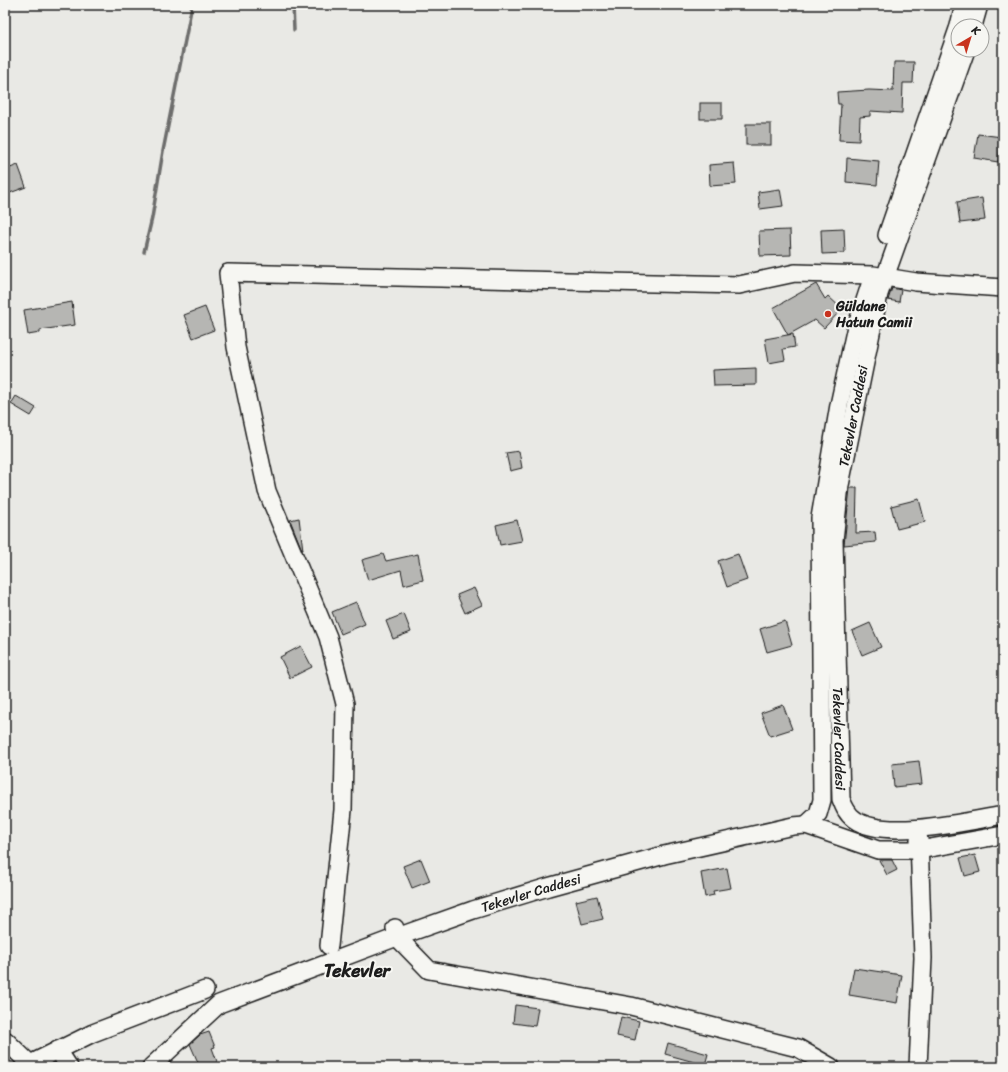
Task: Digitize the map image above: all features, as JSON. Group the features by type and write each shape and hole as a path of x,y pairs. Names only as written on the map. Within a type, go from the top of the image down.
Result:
{"street":[{"path":"961,18 964,5"},
{"path":"975,18 979,5"},
{"path":"806,825 818,814 822,800 820,518 840,405 855,331 879,276 950,54"},
{"name":"Tekevler Caddesi","path":"919,828 883,828 861,823 850,815 841,799 834,540 840,485 870,331 879,294 879,276 963,58"},
{"path":"329,946 343,810 345,704 328,637 266,491 236,347 228,273 739,286 795,273 879,276 916,282 1003,288"},
{"path":"918,1067 923,958 918,850 919,828 1003,815"},
{"name":"Tekevler Caddesi","path":"151,1067 219,1004 396,931 664,855 779,829 806,825 850,842 878,850 918,850 1003,835"},
{"path":"396,931 429,970 631,1006 798,1048 831,1067"},
{"path":"5,1040 27,1065 93,1034 205,990"},
{"path":"58,1050 69,1067"}],"building":[{"path":"894,62 914,62 913,83 903,83 902,113 870,111 870,116 860,117 859,141 839,140 841,104 838,104 837,92 869,90 893,91"},
{"path":"700,103 722,103 722,119 700,119"},
{"path":"746,124 771,124 771,145 746,145"},
{"path":"978,134 1002,137 998,162 974,158"},
{"path":"847,158 879,161 877,185 846,182"},
{"path":"734,163 736,184 710,186 709,165"},
{"path":"18,165 26,187 7,194 5,188 5,170"},
{"path":"780,189 783,206 760,209 758,192"},
{"path":"982,198 985,220 960,223 957,202"},
{"path":"844,229 845,253 822,254 821,230"},
{"path":"790,230 791,255 760,256 759,231"},
{"path":"816,284 825,299 828,296 842,309 824,328 815,320 788,335 773,308"},
{"path":"892,288 901,290 899,302 888,300"},
{"path":"72,302 75,325 40,330 40,333 28,335 24,310"},
{"path":"205,307 214,330 193,338 184,315"},
{"path":"793,334 795,347 783,349 785,360 769,363 765,339"},
{"path":"756,368 756,385 714,386 713,370"},
{"path":"16,396 36,408 31,416 11,404"},
{"path":"519,451 522,468 510,471 506,453"},
{"path":"850,488 857,488 856,533 875,532 876,542 844,545"},
{"path":"919,499 925,522 897,529 891,506"},
{"path":"299,518 303,550 290,520"},
{"path":"517,520 522,541 500,545 496,525"},
{"path":"383,554 386,561 418,554 423,580 404,585 401,570 368,580 362,560"},
{"path":"738,554 747,580 727,587 718,561"},
{"path":"474,588 482,605 465,613 457,595"},
{"path":"356,602 365,624 341,634 332,612"},
{"path":"404,614 411,632 393,639 386,621"},
{"path":"785,621 792,645 767,652 760,629"},
{"path":"870,623 881,647 862,655 852,631"},
{"path":"301,646 312,667 290,678 280,657"},
{"path":"783,705 792,729 770,736 761,713"},
{"path":"919,761 922,784 894,787 892,764"},
{"path":"975,855 980,872 965,876 960,858"},
{"path":"421,859 430,881 412,888 403,866"},
{"path":"879,860 892,860 897,870 887,875"},
{"path":"727,868 731,888 713,891 714,895 705,897 701,873"},
{"path":"597,896 603,919 582,924 576,901"},
{"path":"854,968 902,975 897,1003 849,995"},
{"path":"515,1005 538,1008 535,1026 513,1023"},
{"path":"621,1017 639,1021 635,1040 617,1036"},
{"path":"209,1032 215,1047 212,1048 219,1067 200,1067 190,1044 200,1035"},
{"path":"668,1043 708,1054 705,1065 665,1054"}],"waterway":[{"path":"144,252 152,218 163,151 192,5"},
{"path":"293,5 294,30"}],"place":[{"name":"Güldane Hatun Camii","path":"828,314"}],"district":[{"name":"Tekevler","path":"357,971"}]}
